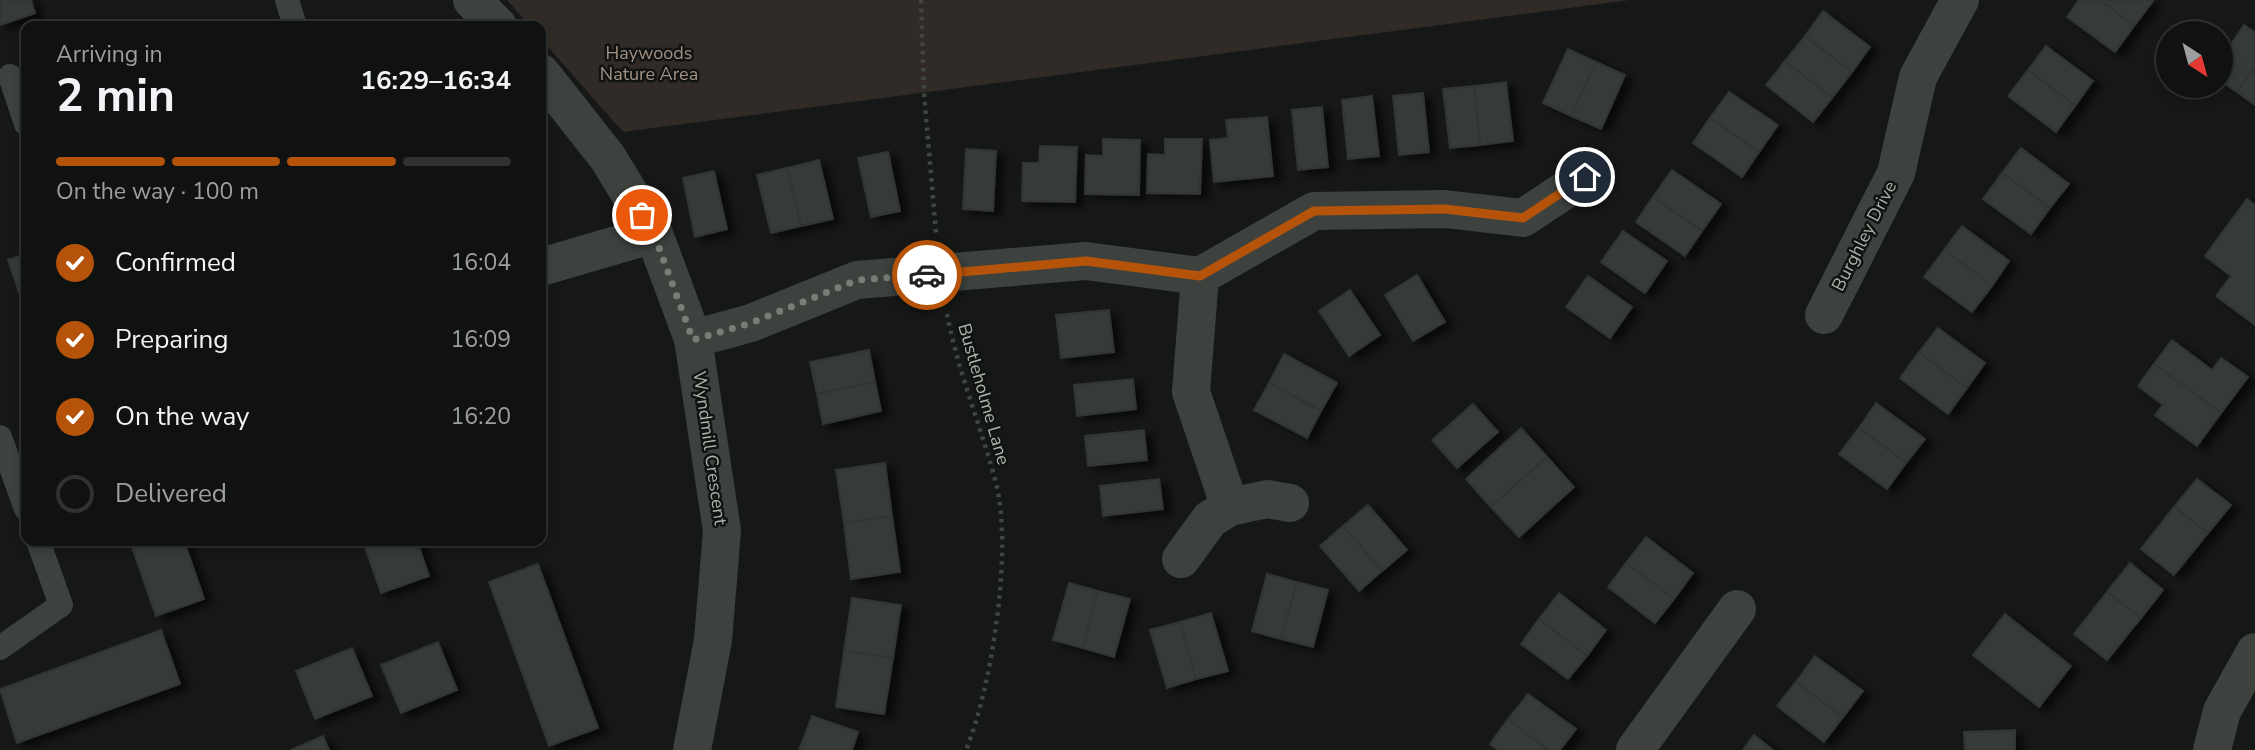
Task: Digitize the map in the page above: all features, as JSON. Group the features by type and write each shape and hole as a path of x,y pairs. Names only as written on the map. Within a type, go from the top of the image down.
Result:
{"street":[{"path":"472,0 493,21"},
{"name":"Burghley Drive","path":"1824,314 1896,173 1917,76 1960,0"},
{"name":"Wyndmill Crescent","path":"546,78 608,158 654,234 693,340 722,531 713,640 692,750"},
{"path":"693,340 751,323 857,280 1086,261 1200,276 1314,211 1445,209 1523,218 1585,177"},
{"path":"546,266 654,234"},
{"path":"1200,276 1191,392 1230,507"},
{"path":"1181,558 1210,519 1230,507 1268,499 1290,503"},
{"path":"1635,750 1737,609"},
{"path":"2212,750 2222,711 2255,652"}],"lane":[{"path":"287,0 293,21"},
{"path":"12,75 21,106"},
{"path":"0,438 21,495"},
{"path":"0,648 61,605 40,546"}],"path":[{"name":"Bustleholme Lane","path":"921,0 924,93 939,274 953,345 997,486 1003,569 979,719 966,750"}],"green space":[{"name":"Haywoods Nature Area","path":"507,0 1630,0 623,132 546,45 546,21 526,21"}],"building":[{"path":"0,0 31,0 35,13 0,25"},
{"path":"2079,0 2100,0 2134,26 2115,52 2067,17"},
{"path":"2100,0 2151,0 2153,1 2134,26"},
{"path":"1823,11 1870,47 1852,72 1805,36"},
{"path":"2244,25 2255,32 2255,66 2237,92 2233,89 2233,41"},
{"path":"1805,36 1852,72 1832,98 1785,61"},
{"path":"2046,46 2093,81 2075,106 2028,70"},
{"path":"1568,49 1596,62 1571,116 1543,103"},
{"path":"1785,61 1832,98 1813,122 1766,85"},
{"path":"1596,62 1625,75 1601,129 1571,116"},
{"path":"2255,66 2255,105 2237,92"},
{"path":"2028,70 2075,106 2056,132 2008,96"},
{"path":"1506,82 1513,141 1480,145 1474,86"},
{"path":"1474,86 1480,145 1450,148 1443,89"},
{"path":"1729,92 1778,125 1759,152 1710,118"},
{"path":"1423,93 1429,152 1399,155 1393,96"},
{"path":"1372,96 1379,156 1348,159 1342,100"},
{"path":"1322,107 1328,167 1298,170 1292,110"},
{"path":"1267,117 1273,176 1214,182 1210,140 1228,138 1226,120"},
{"path":"1710,118 1759,152 1742,177 1693,143"},
{"path":"1103,139 1140,140 1139,195 1085,194 1086,155 1103,156"},
{"path":"1165,139 1202,139 1200,194 1147,193 1148,154 1165,155"},
{"path":"1040,146 1077,147 1075,202 1022,201 1023,163 1039,163"},
{"path":"2021,148 2069,184 2050,208 2002,173"},
{"path":"966,149 996,151 993,211 963,209"},
{"path":"888,152 900,211 871,217 858,158"},
{"path":"819,160 833,219 801,226 787,168"},
{"path":"787,168 801,226 771,233 757,175"},
{"path":"1672,170 1721,204 1702,231 1653,197"},
{"path":"714,171 727,229 695,237 683,178"},
{"path":"2002,173 2050,208 2031,234 1983,199"},
{"path":"1653,197 1702,231 1685,256 1636,222"},
{"path":"2247,199 2255,205 2255,325 2216,296 2231,276 2205,256"},
{"path":"1962,226 2009,261 1992,286 1944,250"},
{"path":"1623,231 1667,261 1645,293 1601,262"},
{"path":"1944,250 1992,286 1972,312 1924,277"},
{"path":"21,256 21,298 8,260"},
{"path":"1417,275 1445,322 1413,341 1385,295"},
{"path":"1588,276 1632,307 1610,338 1566,307"},
{"path":"1350,290 1380,335 1349,356 1319,311"},
{"path":"1109,310 1114,352 1061,358 1056,315"},
{"path":"1938,328 1985,363 1967,388 1919,352"},
{"path":"2172,340 2212,370 2221,358 2248,377 2221,413 2154,364"},
{"path":"869,350 875,382 817,394 810,362"},
{"path":"1919,352 1967,388 1948,414 1900,378"},
{"path":"1284,354 1337,383 1321,411 1269,383"},
{"path":"2154,364 2221,413 2197,446 2155,415 2163,405 2138,386"},
{"path":"1133,379 1136,409 1077,416 1074,385"},
{"path":"875,382 881,411 823,424 817,394"},
{"path":"1269,383 1321,411 1307,438 1254,410"},
{"path":"1876,403 1925,439 1906,463 1859,428"},
{"path":"1473,404 1498,432 1457,468 1432,440"},
{"path":"1521,428 1547,457 1491,507 1466,479"},
{"path":"1859,428 1906,463 1887,489 1839,454"},
{"path":"1144,430 1147,460 1088,466 1085,436"},
{"path":"1547,457 1574,487 1519,537 1491,507"},
{"path":"885,463 892,516 844,523 836,470"},
{"path":"1159,479 1163,509 1103,516 1100,486"},
{"path":"2197,479 2231,505 2208,533 2174,507"},
{"path":"1368,505 1407,550 1382,571 1343,526"},
{"path":"2174,507 2208,533 2174,575 2141,549"},
{"path":"892,516 900,572 851,579 844,523"},
{"path":"1343,526 1382,571 1359,591 1320,546"},
{"path":"1646,537 1693,573 1674,599 1626,563"},
{"path":"132,546 186,546 204,599 156,616"},
{"path":"365,546 419,546 429,576 381,593"},
{"path":"1626,563 1674,599 1655,623 1608,587"},
{"path":"2130,563 2163,590 2141,618 2107,592"},
{"path":"538,564 598,728 549,746 489,582"},
{"path":"1267,574 1297,582 1281,639 1252,631"},
{"path":"1297,582 1328,590 1313,647 1281,639"},
{"path":"1069,583 1098,591 1083,648 1053,640"},
{"path":"1098,591 1130,599 1114,657 1083,648"},
{"path":"2107,592 2141,618 2107,660 2074,634"},
{"path":"1559,593 1606,630 1587,656 1539,619"},
{"path":"852,598 901,605 893,658 844,651"},
{"path":"1211,613 1228,671 1196,679 1180,622"},
{"path":"2005,614 2071,666 2039,707 1973,655"},
{"path":"1539,619 1587,656 1568,679 1521,644"},
{"path":"1180,622 1196,679 1167,688 1150,630"},
{"path":"161,630 180,684 17,743 0,689"},
{"path":"438,642 457,690 401,713 381,665"},
{"path":"352,648 372,696 315,719 296,671"},
{"path":"844,651 893,658 884,714 836,707"},
{"path":"1815,656 1863,691 1843,717 1796,682"},
{"path":"1796,682 1843,717 1824,742 1777,706"},
{"path":"1528,694 1576,729 1560,750 1548,750 1508,719"},
{"path":"812,716 858,732 852,750 799,750"},
{"path":"1508,719 1548,750 1498,750 1490,744"},
{"path":"2015,730 2015,750 1965,750 1964,732"},
{"path":"1754,735 1773,750 1743,750"},
{"path":"323,736 329,750 291,750"}],"way so far":[{"path":"642,215 654,234 693,340 751,323 857,280 927,275"}],"route":[{"path":"927,275 1086,261 1200,276 1314,211 1445,209 1523,218 1585,177"}]}
